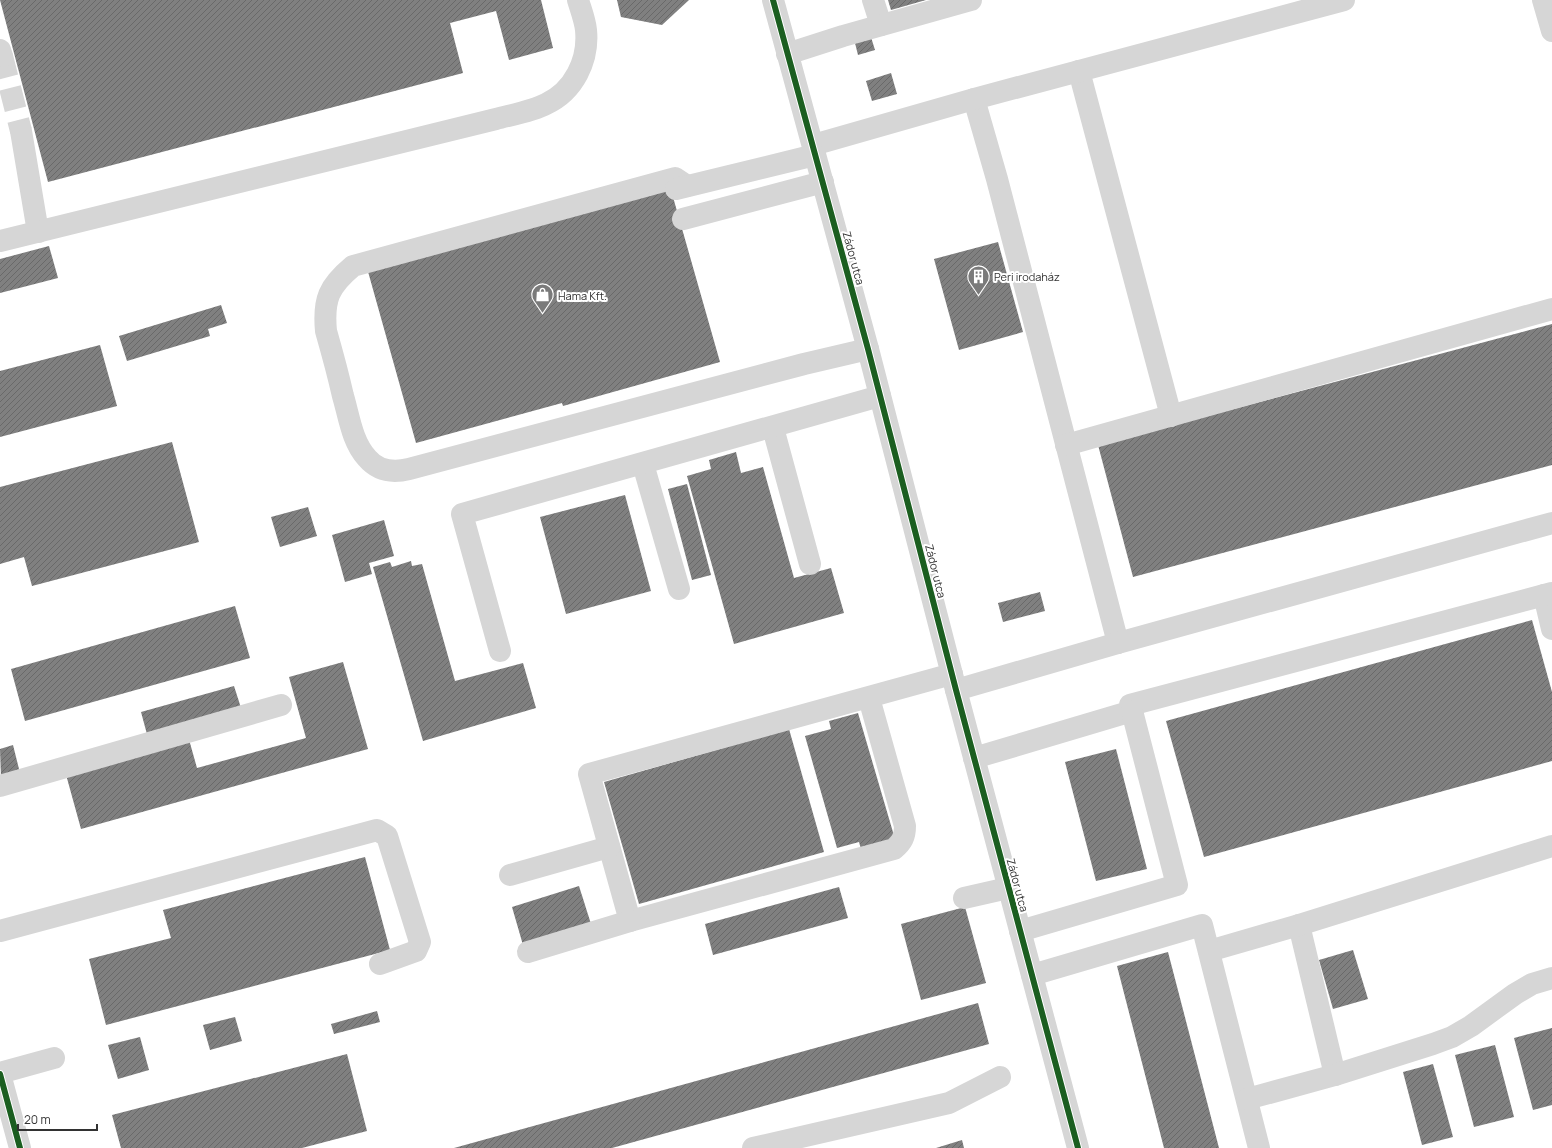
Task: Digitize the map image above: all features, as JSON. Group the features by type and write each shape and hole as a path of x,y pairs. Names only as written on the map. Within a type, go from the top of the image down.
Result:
{"street":[{"path":"0,241 496,119 546,105 563,94 574,81 580,67 586,47 586,29 578,0"},
{"name":"Zádor utca","path":"772,0 868,349 1008,888 1078,1148"},
{"path":"873,0 881,25"},
{"path":"787,54 881,25 971,0"},
{"path":"868,349 804,364 409,469 386,471 377,467 367,458 353,433 326,331 324,315 329,294 339,278 353,266 675,178 681,187 814,150 974,99 1344,0"},
{"path":"1544,0 1552,31"},
{"path":"1079,71 1171,416"},
{"path":"974,99 997,179 1118,643"},
{"path":"21,131 38,232"},
{"path":"683,218 823,182"},
{"path":"1066,445 1552,309"},
{"path":"500,651 462,514 773,428 880,396"},
{"path":"773,428 810,564"},
{"path":"643,464 679,588"},
{"path":"630,921 589,774 869,698 954,682 1118,643 1552,523"},
{"path":"1020,931 1177,885 1130,705 1548,594 1552,629"},
{"path":"528,952 630,921 894,849 905,835 905,826 869,698"},
{"path":"0,786 281,705"},
{"path":"974,758 1132,711"},
{"path":"0,931 377,830 388,836 420,942 416,951 380,964"},
{"path":"1209,951 1299,925 1552,846"},
{"path":"510,875 609,847"},
{"path":"964,898 1008,888"},
{"path":"1032,975 1202,925 1259,1148"},
{"path":"1299,925 1335,1075"},
{"path":"1247,1099 1335,1075 1452,1037 1471,1026 1515,994 1532,984 1552,978"},
{"path":"20,1148 0,1073 54,1058"},
{"path":"753,1148 950,1103 1000,1077"}],"building":[{"path":"0,0 541,0 553,48 509,60 496,11 450,23 463,73 48,182"},
{"path":"617,0 689,0 662,25 621,17"},
{"path":"888,0 926,0 891,10"},
{"path":"870,34 875,50 858,55 854,39"},
{"path":"891,73 897,94 872,101 866,81"},
{"name":"Hama Kft.","path":"669,183 720,362 563,406 562,403 416,443 367,268"},
{"name":"Peri irodaház","path":"998,242 1023,332 959,350 934,259"},
{"path":"49,246 58,278 0,293 0,259"},
{"path":"221,305 227,323 208,329 210,336 127,361 119,336"},
{"path":"1552,324 1552,465 1133,577 1098,445"},
{"path":"100,345 117,406 0,437 0,371"},
{"path":"172,442 199,542 32,586 24,557 0,564 0,487"},
{"path":"736,452 741,473 763,467 794,578 831,568 844,613 734,644 687,476 711,469 709,460"},
{"path":"687,484 711,575 692,580 668,489"},
{"path":"625,495 651,591 566,614 540,517"},
{"path":"308,507 317,536 280,547 271,517"},
{"path":"384,520 394,556 369,563 372,574 345,582 332,535"},
{"path":"411,561 412,566 422,564 455,681 523,663 536,708 423,741 373,567 390,562 392,567"},
{"path":"1040,592 1045,611 1003,622 998,603"},
{"path":"235,606 250,658 25,721 11,669"},
{"path":"1532,620 1552,692 1552,761 1204,857 1166,721"},
{"path":"343,662 368,749 81,829 65,771 188,736 197,768 306,738 289,677"},
{"path":"234,686 242,711 148,738 141,712"},
{"path":"858,713 895,839 861,849 859,842 837,848 805,736 831,729 829,721"},
{"path":"789,729 824,852 639,904 604,782"},
{"path":"13,745 20,773 1,778 0,749"},
{"path":"1116,749 1147,869 1096,881 1065,762"},
{"path":"365,857 390,950 106,1025 89,959 171,938 163,910"},
{"path":"579,886 591,924 523,945 512,907"},
{"path":"839,887 848,918 713,955 705,924"},
{"path":"965,907 986,983 921,1000 901,924"},
{"path":"1353,950 1368,999 1333,1009 1319,960"},
{"path":"1168,952 1219,1148 1164,1148 1117,966"},
{"path":"978,1003 989,1044 612,1148 454,1148"},
{"path":"377,1011 380,1022 334,1034 331,1024"},
{"path":"235,1017 242,1041 210,1050 203,1025"},
{"path":"1552,1028 1552,1105 1533,1110 1514,1038"},
{"path":"140,1037 149,1070 118,1079 108,1045"},
{"path":"1495,1045 1514,1117 1474,1127 1455,1055"},
{"path":"347,1054 367,1131 302,1148 121,1148 112,1115"},
{"path":"1433,1064 1453,1137 1422,1145 1403,1072"},
{"path":"962,1140 964,1148 936,1148"}],"tunnel":[{"path":"2,56 21,131"}],"cycle path":[{"path":"773,0 868,349 956,690 1078,1148"},
{"path":"0,1074 20,1148"}],"place":[{"name":"Peri irodaház","path":"978,296"},
{"name":"Hama Kft.","path":"543,314"}]}
